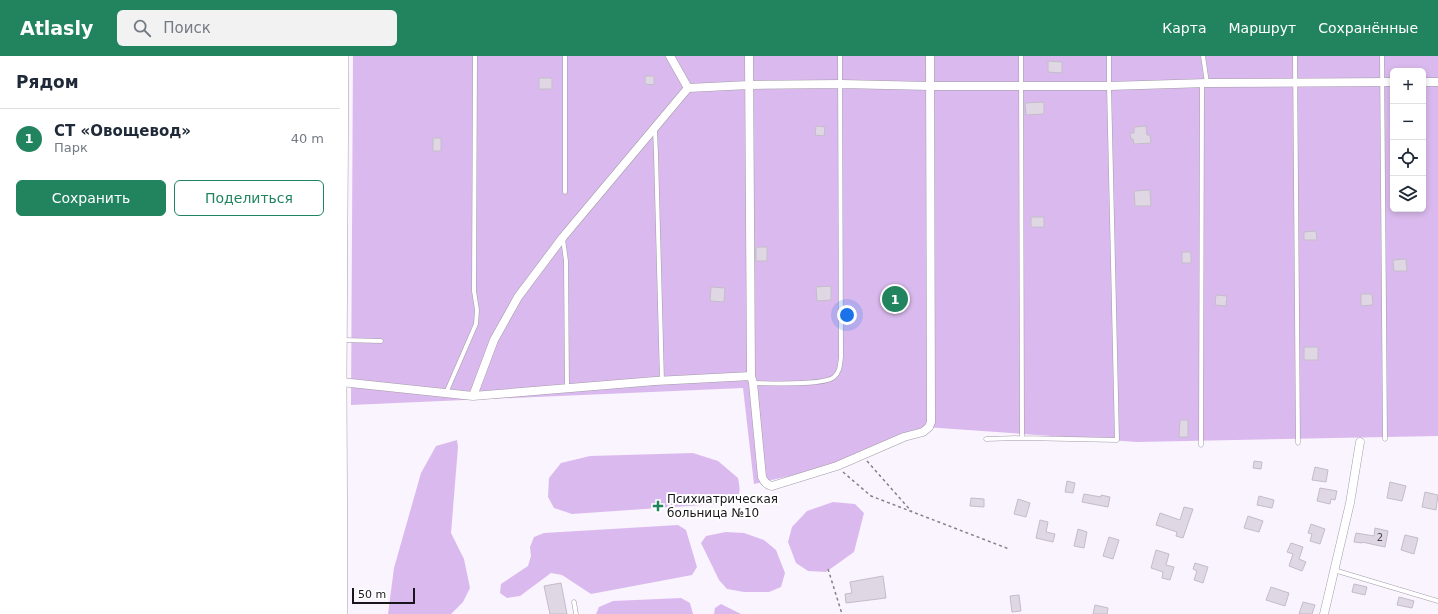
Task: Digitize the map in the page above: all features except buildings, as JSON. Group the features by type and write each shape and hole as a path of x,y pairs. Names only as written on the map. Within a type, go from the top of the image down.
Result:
{"street":[{"path":"342,614 341,340 343,56"},
{"path":"670,56 688,88"},
{"path":"749,56 752,380 762,477 768,485 772,486 837,466 904,437 923,432 929,427 931,422 930,56"},
{"path":"473,396 494,340 518,297 563,237 688,88 749,85 841,84 930,86 1109,86 1296,81 1390,82"},
{"path":"1426,82 1438,82"},
{"path":"341,382 473,396 662,381 752,380"},
{"path":"1324,614 1350,503 1360,442"}],"lane":[{"path":"446,394 476,324 478,310 474,291 475,56"},
{"path":"565,56 565,192"},
{"path":"752,380 818,382 833,378 840,369 840,56"},
{"path":"1021,56 1022,438"},
{"path":"986,439 1022,438 1117,440 1109,56"},
{"path":"1201,445 1205,83 1203,56"},
{"path":"1295,56 1298,444"},
{"path":"1382,56 1385,439"},
{"path":"654,128 662,381"},
{"path":"563,237 566,261 567,388"},
{"path":"341,340 381,341"},
{"path":"1334,570 1438,601"},
{"path":"574,602 576,614"}],"path":[{"path":"862,455 913,513"},
{"path":"837,466 871,496 1010,549"},
{"path":"828,569 842,614"}],"shaded area":[{"path":"353,56 1438,56 1438,436 1137,442 925,427 825,468 754,484 743,388 351,405"},
{"path":"457,440 458,447 451,533 464,559 470,588 463,602 451,614 388,614 394,568 421,473 436,446"},
{"path":"693,453 718,461 738,478 739,495 735,500 731,503 572,514 554,508 548,497 549,478 561,463 590,456"},
{"path":"833,502 855,504 864,513 854,552 826,572 808,571 796,563 788,542 792,527 807,511"},
{"path":"678,525 686,530 697,567 692,575 591,594 562,575 551,573 520,596 507,598 500,593 501,584 528,566 531,556 530,547 534,537 544,533"},
{"path":"726,532 744,533 764,540 776,550 785,573 781,587 769,592 744,592 727,589 719,580 701,543 706,536"},
{"path":"681,598 690,603 693,614 596,614 599,607 613,601"},
{"path":"721,604 741,614 714,614 715,608"}],"place":[{"name":"СТ «Овощевод»","path":"895,299"},
{"name":"Психиатрическая больница №10","path":"658,506"}]}
